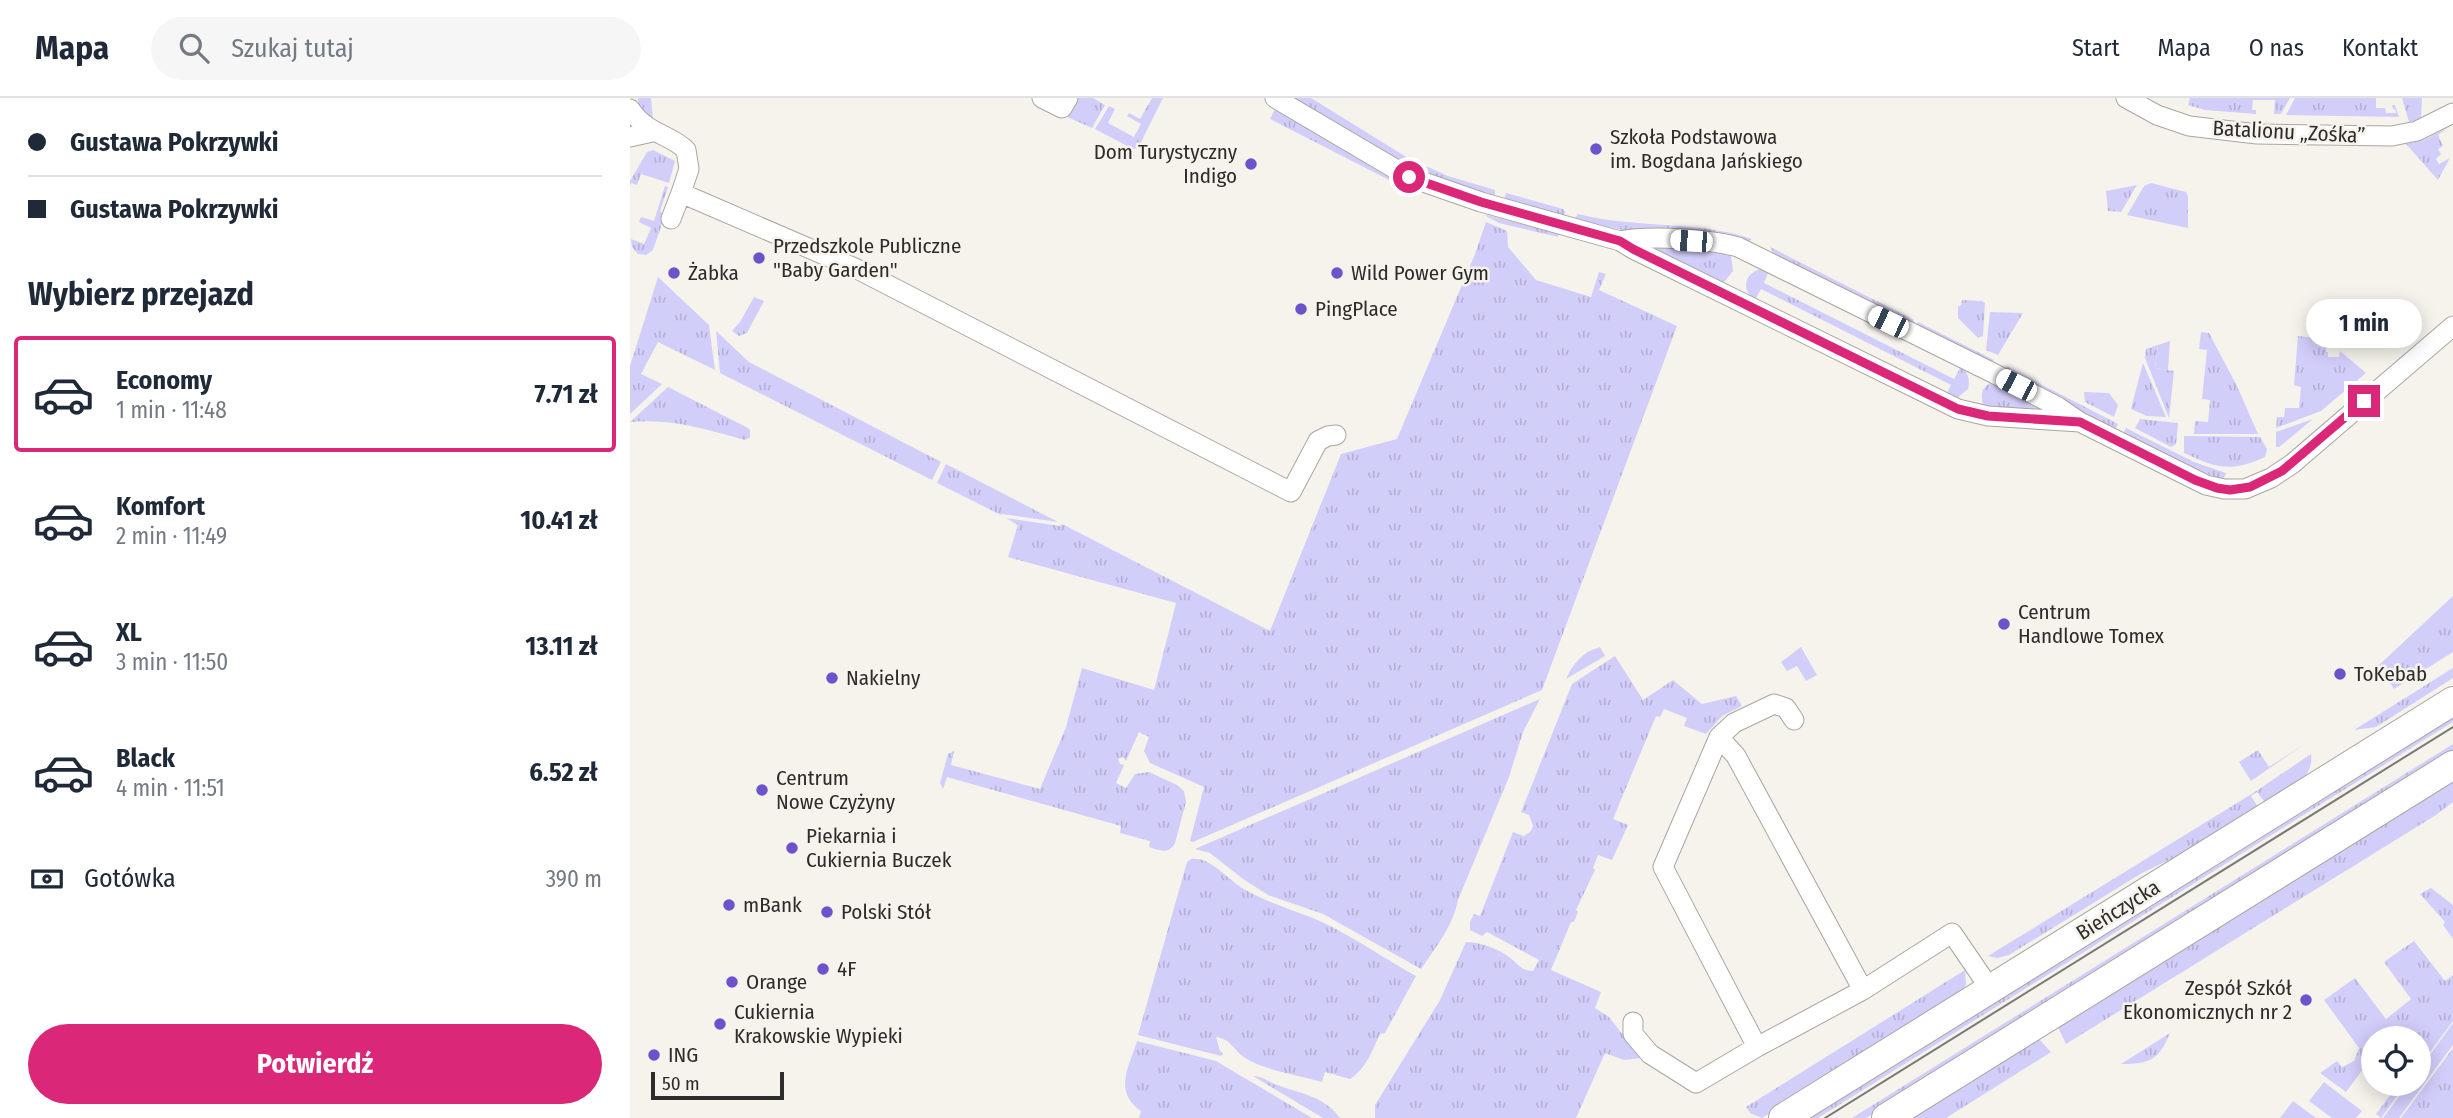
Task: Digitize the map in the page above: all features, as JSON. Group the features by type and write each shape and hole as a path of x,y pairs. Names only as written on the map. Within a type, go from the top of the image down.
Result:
{"main road":[{"name":"Bieńczycka","path":"1783,1118 2453,701"},
{"path":"1886,1118 2453,765"}],"street":[{"path":"1042,98 1062,108 1068,98"},
{"path":"1275,98 1417,180 1481,202 1620,241 1738,303 1958,409 1988,416 2080,422"},
{"name":"Batalionu „Zośka”","path":"2126,98 2165,118 2195,128 2283,135 2403,135 2453,113"},
{"path":"630,109 652,132 678,143 687,150 689,169 671,219"},
{"path":"630,137 652,132"},
{"path":"681,193 857,269 1291,492 1318,441 1336,435"},
{"path":"1620,241 1636,238 1718,243 1738,247 2059,407 2080,422 2207,485 2224,489 2245,488 2271,478 2292,464 2453,326"},
{"path":"1758,1046 1663,867 1719,737 1734,723 1774,704 1786,708 1794,720"},
{"path":"1719,737 1736,756 1863,990"},
{"path":"1633,1023 1633,1034 1650,1054 1696,1083 1758,1046 1863,990 1952,933 1991,989"}],"green space":[{"path":"638,98 651,98 653,120 640,108"},
{"path":"1077,98 1093,98 1105,105 1092,128 1067,117"},
{"path":"1152,98 1163,98 1138,148 1133,149 1095,129 1109,106 1115,109 1108,123 1134,137 1141,124 1127,116 1129,113 1140,119"},
{"path":"1294,98 1311,98 1408,158 1448,176 1495,190 1494,197 1435,177 1396,160"},
{"path":"2190,98 2290,98 2281,114 2274,114 2275,100 2253,100 2252,110 2256,110 2256,114 2205,110 2188,105"},
{"path":"2295,98 2376,98 2376,108 2385,108 2386,113 2396,113 2392,105 2395,105 2399,117 2286,115"},
{"path":"2402,98 2422,98 2421,119 2409,122"},
{"path":"1275,109 1389,177 1389,180 1270,119"},
{"path":"2449,127 2438,135 2443,146 2438,149 2441,154 2436,159 2439,164 2450,158 2438,180 2406,144 2424,140"},
{"path":"653,150 675,161 669,183 641,174 637,185 631,183 630,186 630,181 647,152"},
{"path":"2151,183 2186,192 2188,228 2127,215 2144,186"},
{"path":"2137,185 2121,212 2108,211 2106,191"},
{"path":"665,186 668,187 660,211 665,215 653,250 646,255 638,254 632,247 631,239 644,244 651,228 639,222 641,217 654,221"},
{"path":"1506,193 1563,209 1564,216 1504,200"},
{"path":"1578,214 1622,222 1710,229 1752,239 1747,243 1631,232 1574,219"},
{"path":"1487,215 1559,234 1558,237 1499,223"},
{"path":"1486,222 1507,231 1508,247 1536,280 1591,297 1599,272 1606,274 1599,290 1677,326 1542,690 1193,842 1190,841 1204,787 1150,763 1144,751 1149,737 1139,732 1126,761 1123,757 1118,759 1120,764 1124,765 1116,783 1126,788 1135,774 1149,772 1184,791 1186,802 1175,843 1167,850 1149,847 1150,841 1120,833 1121,826 947,777 943,789 940,783 948,754 954,751 951,765 1040,789 1066,727 1082,668 1154,690 1176,603 1008,557 1018,525 1006,518 1060,526 1062,524 1270,631 1341,454 1397,439"},
{"path":"1638,243 1721,248 1731,255 1733,271 1724,282 1718,284"},
{"path":"1770,247 1914,320 1911,326 1774,255"},
{"path":"1760,269 1769,271 1764,283 1954,379 1960,368 1968,377 1968,389 1957,398 1945,397 1951,385 1761,289 1755,300 1748,292 1746,283 1750,275"},
{"path":"658,277 709,325 715,370 658,342 641,374 662,384 630,414 630,366"},
{"path":"754,297 764,301 747,333 739,336 732,331"},
{"path":"1962,300 1985,303 1983,336 1978,338 1958,318 1958,307"},
{"path":"1990,312 2023,313 1998,355 1986,350"},
{"path":"1918,322 1994,360 1988,365 1915,327"},
{"path":"716,331 749,362 941,462 932,480 720,373"},
{"path":"2201,332 2209,333 2258,434 2194,434 2195,421 2208,422 2210,400 2202,399 2207,350 2199,349"},
{"path":"2298,336 2327,339 2328,357 2339,357 2340,351 2366,373 2321,411 2276,428 2277,417 2284,417 2285,408 2299,408 2301,387 2294,385"},
{"path":"2170,341 2168,370 2155,368 2158,345"},
{"path":"2158,345 2155,368 2174,371 2169,418 2145,358 2146,349"},
{"path":"2143,363 2166,417 2147,416 2131,409"},
{"path":"2006,366 2118,424 2115,430 2006,374"},
{"path":"1993,382 2055,411 1991,411 1983,405 1982,394 1984,388"},
{"path":"668,387 748,428 750,437 745,440 674,423 630,422"},
{"path":"2084,392 2109,393 2118,405 2114,417 2085,402"},
{"path":"2140,419 2178,423 2176,444 2171,447 2135,428"},
{"path":"2313,419 2279,447 2276,447 2276,432"},
{"path":"2126,428 2194,462 2226,473 2223,480 2169,458 2123,434"},
{"path":"2184,436 2260,437 2267,449 2265,457 2242,465 2224,467 2184,453"},
{"path":"946,464 1058,522 1001,515 937,483"},
{"path":"2453,596 2453,652 2394,689 2379,665"},
{"path":"1600,647 1605,656 1566,679 1579,659"},
{"path":"1801,647 1817,675 1806,681 1797,666 1787,671 1781,662"},
{"path":"1615,656 1643,700 1673,680 1702,704 1736,696 1742,706 1722,716 1706,734 1684,726 1687,718 1664,709 1660,717 1656,716 1613,819 1628,825 1612,860 1598,855 1593,868 1595,870 1576,910 1578,912 1574,922 1571,922 1551,970 1601,992 1595,1008 1609,1017 1641,1058 1624,1060 1605,1053 1576,1118 1375,1118 1375,1105 1440,1000 1466,942 1495,949 1528,970 1533,971 1539,960 1487,932 1482,936 1470,930 1470,922 1474,914 1480,916 1513,832 1524,836 1531,831 1533,826 1529,815 1521,812 1572,684"},
{"path":"2453,668 2453,678 2376,727 2354,730"},
{"path":"1540,699 1523,732 1509,777 1452,919 1421,969 1323,914 1268,895 1210,853 1195,849"},
{"path":"2453,713 2453,722 1818,1118 1803,1118"},
{"path":"2306,743 2251,781 2239,762 2258,750 2269,767"},
{"path":"2453,744 2453,752 1866,1118 1852,1118"},
{"path":"2311,754 2311,763 2304,778 2290,790 2266,804 2257,792 2251,796 2258,807 2192,849 2142,873 2009,955 1997,958 1988,956 2258,790"},
{"path":"2453,780 2453,802 2436,815 2066,1044 2057,1025"},
{"path":"1191,859 1205,861 1252,893 1334,928 1416,976 1385,1033 1380,1034 1368,1059 1356,1075 1350,1079 1325,1072 1322,1082 1255,1063 1221,1038 1216,1037 1223,1054 1221,1056 1138,1035 1187,862"},
{"path":"2431,888 2453,905 2453,939 2443,925 2445,922 2420,894"},
{"path":"2414,941 2445,981 2453,975 2453,1021 2431,1051 2431,1026 2361,1026 2361,1072 2346,1092 2320,1073 2337,1061 2342,1067 2354,1061 2359,1048 2324,1000 2355,978 2386,1019 2411,999 2384,962"},
{"path":"1965,970 1966,984 1963,992 1762,1118 1750,1113 1746,1107"},
{"path":"2453,1023 2453,1045 2431,1075 2431,1053"},
{"path":"2170,1033 2162,1049 2152,1059 2121,1064"},
{"path":"2037,1037 2051,1052 1946,1118 1908,1118"},
{"path":"1137,1041 1216,1061 1312,1118 1139,1118 1141,1111 1132,1104 1125,1087 1127,1070"},
{"path":"2453,1048 2453,1118 2401,1118 2417,1096 2431,1096 2431,1078"},
{"path":"1253,1076 1319,1100 1340,1118 1323,1118"},
{"path":"2324,1082 2362,1111 2356,1118 2332,1118 2309,1101"},
{"path":"2389,1096 2397,1096 2381,1118 2376,1114"},
{"path":"2399,1096 2415,1096 2399,1118 2383,1118"},
{"path":"2293,1101 2316,1118 2280,1118"}],"tram line":[{"path":"1825,1118 2453,727"}],"place":[{"name":"Szkoła Podstawowa im. Bogdana Jańskiego","path":"1596,149"},
{"name":"Dom Turystyczny Indigo","path":"1251,164"},
{"name":"Przedszkole Publiczne \"Baby Garden\"","path":"759,258"},
{"name":"Żabka","path":"674,273"},
{"name":"Wild Power Gym","path":"1337,273"},
{"name":"PingPlace","path":"1301,309"},
{"name":"Centrum Handlowe Tomex","path":"2004,624"},
{"name":"ToKebab","path":"2340,674"},
{"name":"Nakielny","path":"832,678"},
{"name":"Centrum Nowe Czyżyny","path":"762,790"},
{"name":"Piekarnia i Cukiernia Buczek","path":"792,848"},
{"name":"mBank","path":"729,905"},
{"name":"Polski Stół","path":"827,912"},
{"name":"4F","path":"823,969"},
{"name":"Orange","path":"732,982"},
{"name":"Zespół Szkół Ekonomicznych nr 2","path":"2306,1000"},
{"name":"Cukiernia Krakowskie Wypieki","path":"720,1024"},
{"name":"ING","path":"654,1055"}],"route":[{"path":"1409,177 1481,202 1620,241 1729,298 1958,409 1988,416 2080,422 2195,480 2217,488 2245,488 2271,478 2292,464 2364,401"}]}
